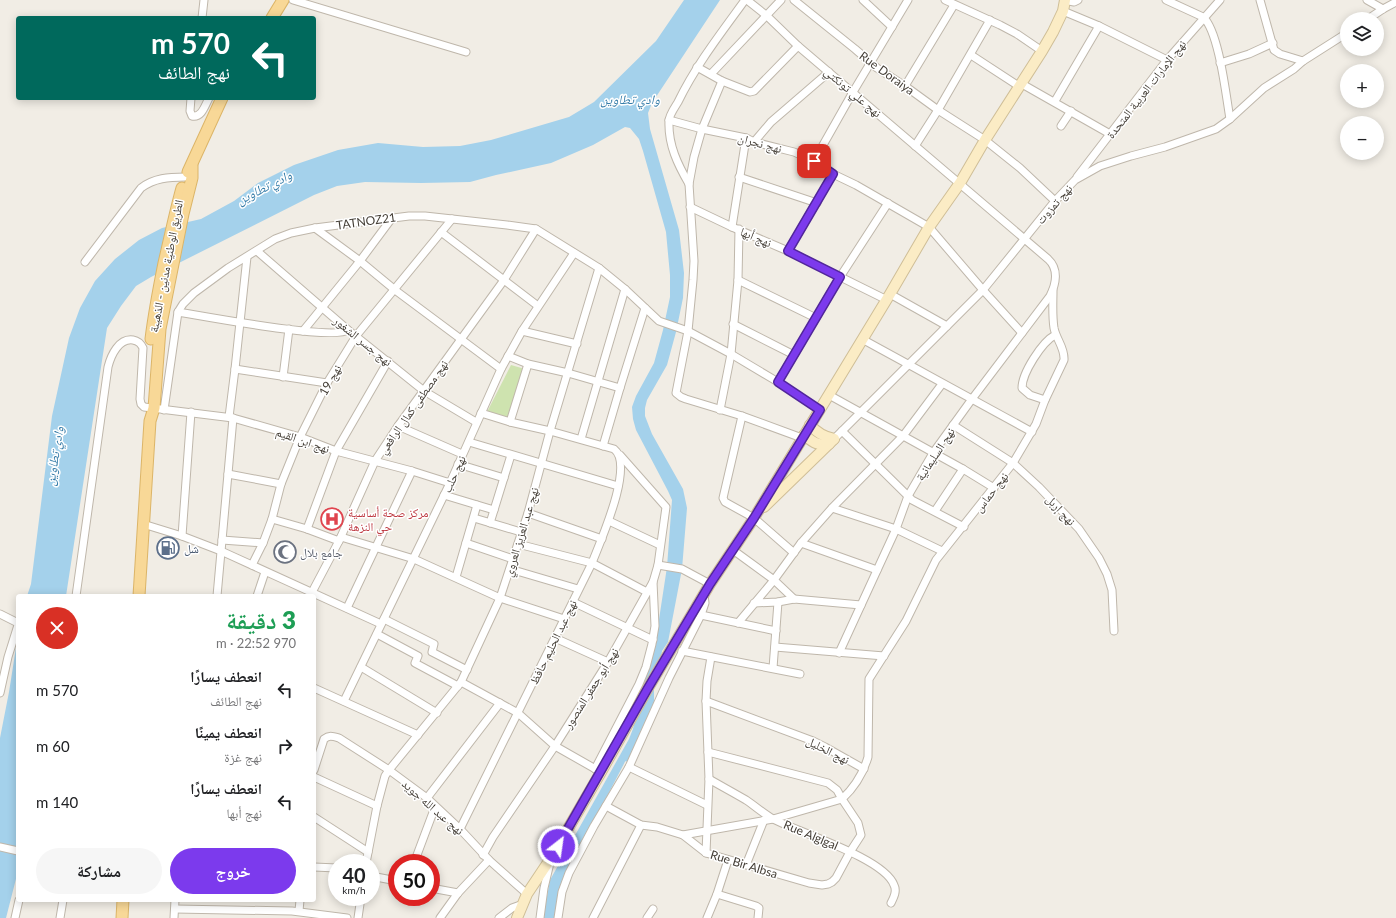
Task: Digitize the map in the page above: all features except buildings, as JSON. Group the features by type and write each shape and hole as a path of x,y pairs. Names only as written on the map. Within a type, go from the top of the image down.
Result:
{"main road":[{"path":"273,16 284,0"},
{"path":"517,918 525,899 551,858 598,771 702,596 755,516 889,297 929,227 960,183 985,140 1042,51 1064,11 1065,0"},
{"name":"الطريق الوطنية مدنين - الذهيبة","path":"139,594 154,410 152,328 165,283 185,177 192,166 221,100"},
{"name":"الطريق الوطنية مدنين - الذهيبة","path":"179,214 192,178 192,166"},
{"path":"810,425 821,435 832,441"},
{"path":"803,437 822,445 832,441"},
{"path":"755,516 832,441"},
{"path":"122,902 122,918"}],"street":[{"path":"202,16 204,0"},
{"path":"293,0 466,52"},
{"path":"689,184 678,165 672,149 669,120 684,89 697,67 724,26 746,0"},
{"name":"نهج علي تونكتي","path":"746,0 767,16 798,46 1025,239 1052,263 1056,272"},
{"path":"711,74 781,0"},
{"name":"Rue Doraiya","path":"794,0 855,49 870,63 938,110 985,140 1020,168 1055,201"},
{"path":"863,0 892,27"},
{"path":"814,161 908,0"},
{"path":"945,0 1017,34 1042,51"},
{"path":"1065,0 1074,2 1078,0"},
{"path":"1166,0 1204,17 1208,21 1212,29 1220,64 1230,119"},
{"name":"نهج الإمارات العربية المتحدة","path":"1075,180 1167,60 1220,0"},
{"path":"1260,0 1274,50 1280,54 1303,61"},
{"path":"1367,0 1383,8"},
{"path":"1378,12 1396,2"},
{"path":"905,86 954,5"},
{"path":"1064,11 1099,26 1167,60"},
{"path":"915,146 971,55 990,20"},
{"path":"1055,101 1099,26"},
{"name":"نهج تمزوت","path":"832,441 983,290 1055,201 1075,180 1100,166 1166,147 1216,129 1230,119 1264,88 1340,37"},
{"path":"1220,64 1250,54 1273,43"},
{"path":"697,67 722,81 750,92 754,91 798,46"},
{"path":"971,55 1021,85 1055,101 1110,134"},
{"path":"754,142 771,122 829,72"},
{"path":"722,81 702,129 694,157 689,184 694,261 688,331 676,389 677,395 803,437"},
{"path":"191,100 190,113 192,116 195,116 200,114 208,100"},
{"path":"1061,126 1071,111"},
{"name":"نهج نجران","path":"669,120 702,129 746,138 754,142 794,152 814,161 833,174 929,227 1022,333"},
{"path":"720,410 731,354 738,280 736,228 739,177 746,138"},
{"path":"788,251 833,174"},
{"path":"85,262 141,188 150,182 168,177 185,177"},
{"path":"739,177 817,203"},
{"path":"778,382 840,277 888,203"},
{"name":"نهج أبها","path":"690,207 788,251 840,277 889,297 947,326"},
{"name":"TATNOZ21","path":"178,312 183,304 205,284 284,235 315,228 414,216 507,224 536,229 599,268 625,289 656,319 663,323 688,331"},
{"path":"302,331 360,261 392,218"},
{"name":"نهج 19","path":"252,565 272,519 280,484 300,437 327,383 356,336 452,219"},
{"path":"315,228 360,261 394,290 501,369"},
{"name":"نهج مصطفى كمال الرافعي","path":"310,594 340,539 375,461 398,426 504,280 536,229"},
{"path":"441,232 538,306"},
{"name":"نهج جسر الشغور","path":"257,251 348,330 424,391 476,422"},
{"name":"نهج حلب","path":"344,701 450,483 501,369 522,331 574,253"},
{"path":"217,594 228,474 231,417 247,257"},
{"name":"نهج عبد العزيز العروي","path":"368,852 377,806 385,776 459,684 500,598 528,513 550,431 599,268"},
{"name":"نهج السليمانية","path":"839,653 896,529 908,496 933,453 1050,296 1053,290 1056,272"},
{"path":"738,280 816,318"},
{"path":"581,439 625,289"},
{"name":"نهج حماس","path":"869,679 906,621 936,560 942,551 964,527 1013,463 1032,432 1064,360 1065,353 1055,335 1053,290"},
{"path":"603,446 645,308"},
{"path":"76,594 108,367 115,350 122,342 128,340 141,343 143,348 140,401 142,406 154,410 178,312 240,323 302,331 339,333 348,330"},
{"path":"733,324 794,355"},
{"path":"283,377 289,329"},
{"path":"522,331 577,344"},
{"path":"688,331 778,382 820,410"},
{"path":"1045,400 1030,395 1022,388 1022,383 1036,355 1048,340 1055,335"},
{"path":"862,339 908,366 1032,432"},
{"path":"508,356 528,364 568,373 620,388"},
{"path":"307,529 336,451 388,361"},
{"path":"510,422 528,364"},
{"path":"236,369 327,383"},
{"path":"738,623 774,580 801,543 832,508 903,436 942,384"},
{"path":"828,395 963,469 994,488"},
{"name":"نهج ابن القيم","path":"154,410 191,412 231,417 300,437 336,451 412,471 450,483"},
{"path":"182,536 191,412"},
{"path":"481,413 510,422 581,439 615,450"},
{"path":"742,416 723,498 725,502 755,516 794,553"},
{"name":"نهج إربل","path":"953,425 1013,463 1039,487 1079,529 1108,574 1112,590 1114,631"},
{"path":"398,426 462,454"},
{"path":"842,431 916,503 935,511 964,527"},
{"path":"469,442 618,486"},
{"name":"نهج عبد الحليم حافظ","path":"460,829 573,602 602,539 609,521 618,486 621,464 620,457 615,450"},
{"name":"نهج أبو جعفر المنصور","path":"440,918 486,858 493,837 608,662 628,629 653,582 658,565 666,507 615,450"},
{"path":"490,523 511,455"},
{"path":"458,464 504,478"},
{"path":"935,511 963,469"},
{"path":"347,608 412,471"},
{"path":"228,474 280,484"},
{"path":"444,495 494,510"},
{"path":"456,577 478,505"},
{"path":"832,508 896,529 942,551"},
{"path":"528,513 602,539"},
{"path":"474,518 521,532"},
{"path":"272,519 340,539 377,547 414,559 500,598 564,619"},
{"path":"609,521 660,545"},
{"path":"144,524 182,536 221,551 310,594"},
{"path":"222,540 263,542"},
{"path":"466,543 513,559"},
{"path":"801,543 877,570"},
{"path":"518,544 592,563 647,592"},
{"path":"733,550 774,580 794,599"},
{"path":"658,565 682,569 710,584"},
{"path":"510,569 578,589"},
{"path":"258,594 265,572"},
{"path":"376,634 414,653 418,656 415,663 518,713 554,746 598,771 646,667 655,626 653,582"},
{"path":"316,596 383,621 434,644 432,652 467,670"},
{"path":"559,917 562,892 569,872 629,767 682,650 701,615 705,603 702,596"},
{"path":"754,603 778,602 794,599 861,604"},
{"path":"573,602 652,640"},
{"path":"774,668 778,602"},
{"path":"0,614 16,623"},
{"path":"701,615 776,631"},
{"path":"0,693 3,665 16,629"},
{"path":"555,638 608,662"},
{"path":"776,648 884,656"},
{"path":"682,650 800,674"},
{"path":"706,853 709,779 706,701 707,681 711,657"},
{"path":"361,667 437,713"},
{"name":"نهج الخليل","path":"706,701 813,741 864,769 868,757 869,679"},
{"path":"316,689 418,735"},
{"path":"427,798 500,703"},
{"name":"نهج عبد الله جويد","path":"316,753 324,739 328,736 332,736 339,738 389,770 427,798 460,829 525,899"},
{"path":"708,752 828,783 837,790 842,799"},
{"path":"629,767 708,804"},
{"path":"683,835 773,819 842,799 855,785 864,769"},
{"path":"316,778 377,806"},
{"name":"Rue Alglgal","path":"709,779 744,799 773,819 850,852 871,863 890,878 893,883 895,894 891,903"},
{"name":"Rue Bir Albsa","path":"606,806 641,825 657,827 683,835 706,853 797,881 828,884 836,878 860,834 858,823 842,799"},
{"path":"417,854 435,807"},
{"path":"316,818 368,852"},
{"path":"746,865 764,820"},
{"path":"593,918 641,825"},
{"path":"0,847 16,851"},
{"path":"540,918 544,888 551,858"},
{"path":"707,918 717,894 728,860"},
{"path":"316,867 328,868"},
{"path":"440,890 458,893"},
{"path":"717,894 756,906 759,908 758,918"},
{"path":"499,918 525,899"},
{"path":"15,918 19,902"},
{"path":"60,918 63,902"},
{"path":"174,918 175,902"},
{"path":"294,914 299,902"},
{"path":"358,918 360,906"},
{"path":"175,909 294,914 347,918"},
{"path":"648,918 653,909"}],"green space":[{"path":"511,365 525,369 509,419 487,412"}],"water":[{"name":"وادي تطاوين","path":"684,0 720,0 652,103 648,113 650,129 679,230 684,273 683,298 667,365 647,400 645,416 652,434 683,489 687,508 682,569 668,642 662,651 661,659 641,690 656,639 667,567 672,500 636,430 632,407 636,396 654,363 670,297 670,275 666,232 643,151 639,139 630,128 625,127 593,145 551,163 470,182 365,182 337,186 314,195 136,286 107,328 66,594 28,594 31,584 52,416 69,338 80,308 95,281 115,259 139,240 162,228 201,219 234,201 258,183 294,165 338,150 378,143 423,147 460,146 491,140 569,117 594,102 656,41"},
{"path":"16,648 16,879 6,918 0,918 0,738"},
{"path":"654,689 654,706 564,879 557,918 543,918 550,880 629,739 640,711"}],"waterway":[{"path":"627,756 637,738 640,723"}],"place":[{"name":"مركز صحة أساسية حي النزهة","path":"332,519"},
{"name":"شل","path":"168,548"},
{"name":"جامع بلال","path":"285,552"}],"route":[{"path":"558,846 648,688 719,568 754,518 820,410 778,382 840,277 788,251 833,174 814,161"}]}
